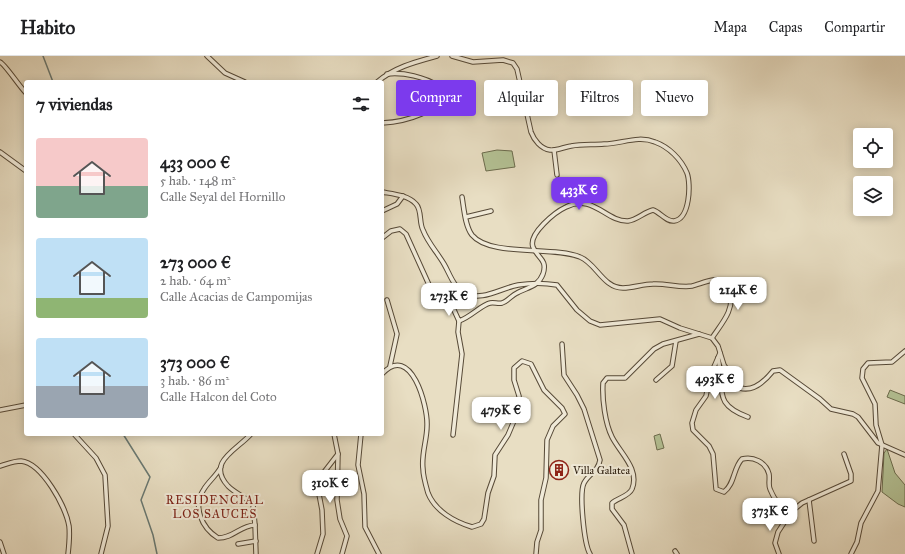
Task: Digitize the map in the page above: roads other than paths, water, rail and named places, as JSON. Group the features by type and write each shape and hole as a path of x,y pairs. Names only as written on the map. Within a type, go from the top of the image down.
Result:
{"street":[{"path":"207,56 225,73 241,80"},
{"path":"380,80 403,65 437,56"},
{"path":"452,56 473,62 503,60 513,63 517,69 533,138 545,148 554,150 584,144 604,144 647,139 664,146 683,165 689,180 687,204 682,217 674,221 669,221 653,210 628,221 620,220 593,205 574,204 560,210 535,234 532,243 544,265 542,274 536,285 516,293 501,303 490,303 469,318 459,321"},
{"path":"0,62 4,64 14,80 24,91"},
{"path":"384,123 397,122 416,116 434,107 439,101 441,93 439,86 430,81 396,73 387,74"},
{"path":"554,150 557,175"},
{"path":"0,152 24,170"},
{"path":"384,192 403,196 415,202 418,206 422,229 432,248 444,263 455,286 465,294 475,296 485,295 518,285 548,283 557,285 577,310 590,321 600,325 660,319 680,328 712,338 716,342 724,365 740,388 746,389 754,387 766,380 773,371 780,370 820,399 831,409 838,412 853,414 858,417 875,441 905,455"},
{"path":"384,210 397,204 403,196"},
{"path":"462,197 472,236 480,242 490,246 568,254 581,258 610,284 621,288 651,284 678,287 691,286 717,280 724,282 729,288 732,299 730,309 712,338"},
{"path":"466,217 490,211"},
{"path":"384,236 391,231 400,229 406,234 430,287 454,310 459,321 458,332 462,354 453,435"},
{"path":"384,372 390,366 397,334 387,300"},
{"path":"632,554 624,525 612,510 612,503 630,493 632,489 633,481 631,468 626,456 612,438 603,383 607,378 625,378 654,349 700,334"},
{"path":"656,380 672,366 676,341"},
{"path":"562,344 564,375 584,409 600,460 598,468 584,483 582,495 586,542 590,554"},
{"path":"851,554 857,542 861,523 878,491 882,445 876,425 875,404 862,378 863,369 868,363 892,362 905,351"},
{"path":"720,352 710,376 706,396 696,410 692,424 693,430 709,446 713,454 716,489 724,492 728,489 737,463 742,458 754,459 765,465 769,474 770,488 774,496 781,506 790,512"},
{"path":"718,358 721,372 722,396 726,404 734,411 748,416"},
{"path":"390,366 398,365 407,368 410,371 425,403 427,425 423,469 428,493 442,513 472,528 481,524 484,519 488,493 494,476 496,455 508,435 519,409 520,396 514,380 514,368 522,361 531,364 544,390 562,408 564,414 552,426 547,440 546,478 541,500 542,530 537,542 536,554"},
{"path":"0,410 24,405"},
{"path":"76,436 96,458 105,475 108,526 101,554"},
{"path":"249,436 224,458 221,467 200,496 198,510 202,522 218,538 231,536 246,526 255,525"},
{"path":"334,436 338,454 337,500 340,519 347,536 342,554"},
{"path":"361,436 358,465 364,494 365,527 379,554"},
{"path":"318,554 323,534 322,510 318,489 321,476 338,454"},
{"path":"779,554 775,543 778,532 790,512 809,500 851,481 851,474 844,454"},
{"path":"0,466 22,461 30,463 44,475 56,495 68,524 68,554"},
{"path":"221,467 225,481 229,486 253,505 256,554"},
{"path":"809,500 814,541"},
{"path":"238,544 256,541"},
{"path":"0,542 4,554"}],"waterway":[{"path":"43,56 52,80"},
{"path":"124,436 150,477 141,500 153,535 157,554"}],"place":[{"name":"Villa Galatea","path":"559,470"}],"district":[{"name":"RESIDENCIAL LOS SAUCES","path":"215,507"}]}
